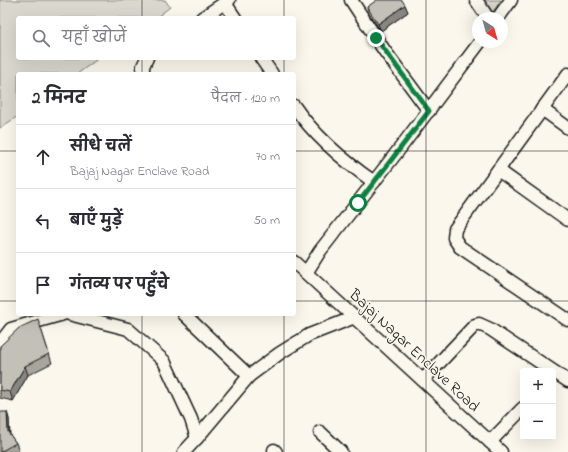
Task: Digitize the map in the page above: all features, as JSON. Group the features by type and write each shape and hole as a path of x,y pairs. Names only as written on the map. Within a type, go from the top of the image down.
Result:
{"street":[{"path":"351,0 384,50 429,111"},
{"path":"476,0 484,12"},
{"path":"502,12 511,0"},
{"path":"205,16 227,1 234,16"},
{"path":"306,273 320,251 429,111 476,48"},
{"path":"144,72 143,66 146,60"},
{"path":"262,60 271,72"},
{"path":"568,74 455,230 454,238 460,247 568,320"},
{"path":"296,109 325,142 347,162 374,182"},
{"path":"542,109 568,128"},
{"path":"498,170 568,220"},
{"name":"Bajaj Nagar Enclave Road","path":"296,264 501,452"},
{"path":"0,343 6,330 56,316"},
{"path":"77,316 128,329 164,361 191,419 197,438"},
{"path":"186,316 250,376"},
{"path":"184,452 250,376 280,353 309,335 355,317"},
{"path":"424,380 475,325 479,324 490,328 546,368"},
{"path":"556,375 568,381"},
{"path":"490,442 520,411"},
{"path":"320,432 341,452"}],"shaded area":[{"path":"0,0 165,0 170,7 159,16 16,16 16,60 96,60 80,72 16,72 16,117 0,128"},
{"path":"484,0 501,0 493,12"}],"building":[{"path":"377,0 402,0 405,5 378,24 367,7"},
{"path":"38,319 49,354 25,366 10,392 0,390 0,346 19,328"},
{"path":"0,412 7,412 8,432 16,443 0,452"}],"route":[{"path":"358,203 429,111 376,38"}]}
